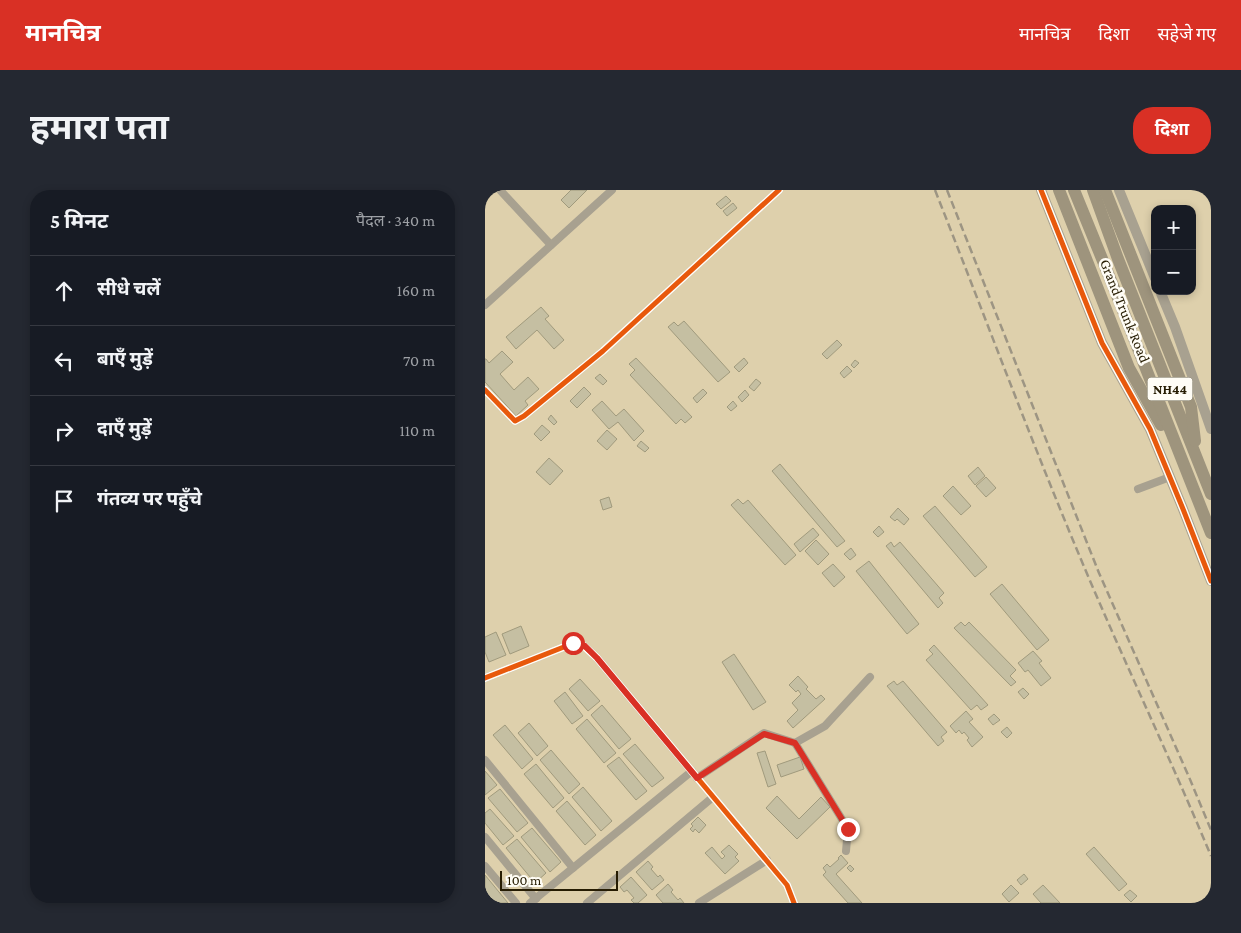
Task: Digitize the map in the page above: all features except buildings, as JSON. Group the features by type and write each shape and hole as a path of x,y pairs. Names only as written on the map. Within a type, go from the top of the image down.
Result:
{"highway":[{"name":"Grand Trunk Road","path":"1059,190 1129,368 1185,466"},
{"name":"Grand Trunk Road","path":"1074,190 1211,533"},
{"name":"Grand Trunk Road","path":"1093,190 1124,255 1211,494"},
{"name":"Grand Trunk Road","path":"1105,190 1124,255"}],"street":[{"path":"500,190 551,245"},
{"path":"485,305 612,190"},
{"path":"485,390 515,421 524,416 603,351 779,190"},
{"path":"1041,190 1102,343 1150,429 1211,581"},
{"path":"1119,190 1151,270"},
{"path":"1162,295 1211,429"},
{"path":"1138,489 1170,477"},
{"path":"485,678 573,643 585,646 767,860 787,885 794,903"},
{"path":"795,743 825,726 870,677"},
{"path":"485,837 533,901 695,774 764,734 795,743 848,829 846,851"},
{"path":"485,760 573,868"},
{"path":"587,903 713,797"},
{"path":"699,903 767,860"},
{"path":"485,866 516,903"}],"railway":[{"path":"935,190 1068,528 1211,856"},
{"path":"947,190 1099,573 1211,830"}],"cycle path":[{"path":"485,390 515,421 524,416 603,351 779,190"},
{"path":"1041,190 1102,343 1150,429 1211,581"},
{"path":"485,678 574,643 584,646 597,658 787,885 794,903"}],"route":[{"path":"573,643 585,646 597,658 697,778 764,734 795,743 848,829"}]}
